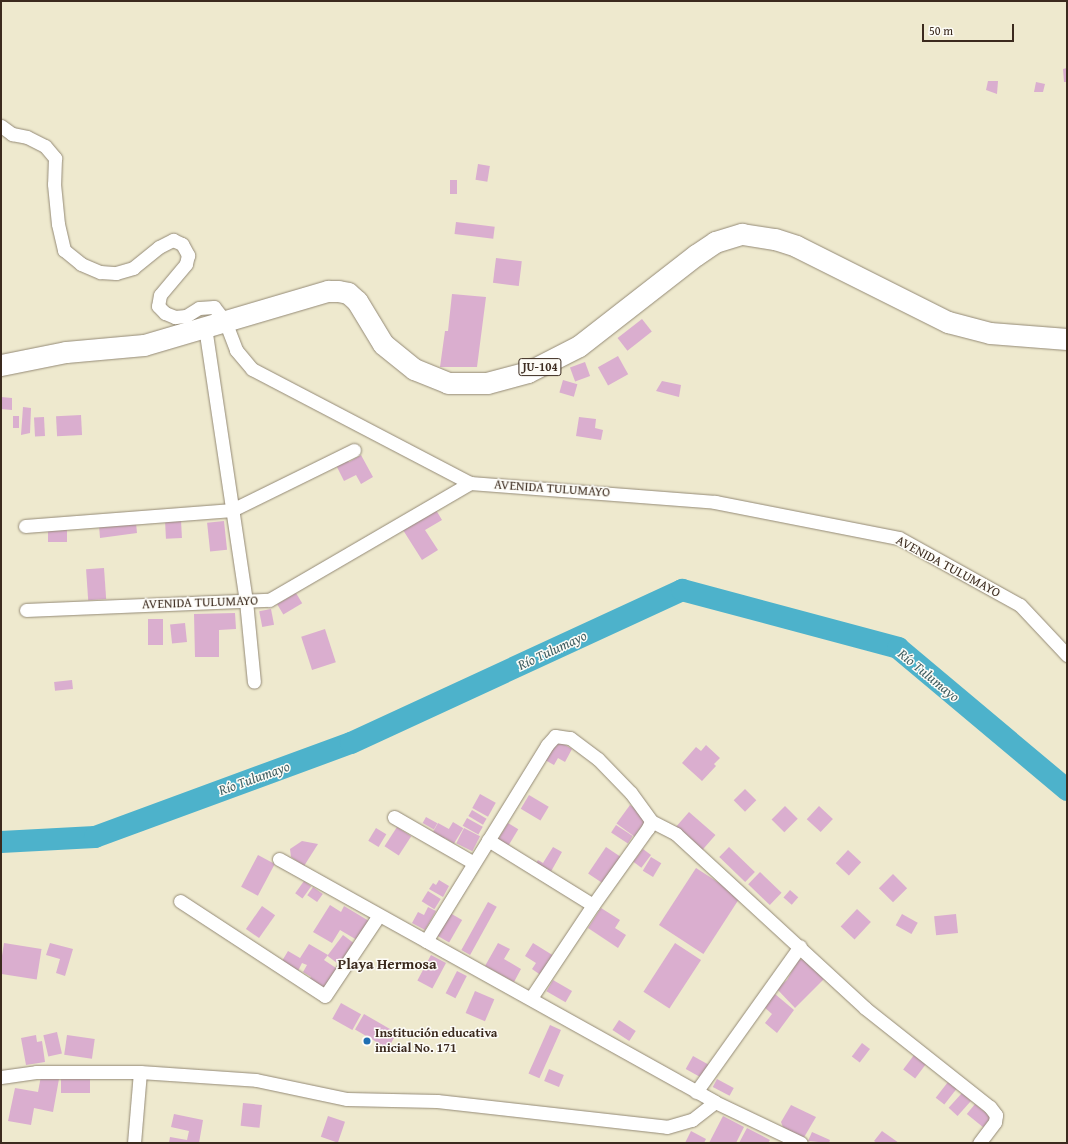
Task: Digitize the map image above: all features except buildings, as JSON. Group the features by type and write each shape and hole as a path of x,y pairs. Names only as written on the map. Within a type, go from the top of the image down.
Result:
{"main road":[{"name":"JU-104","path":"1,365 66,352 144,345 328,291 338,291 348,293 357,301 383,344 414,369 448,384 487,383 528,372 579,346 696,255 715,242 742,234 775,239 796,246 948,322 990,333 1067,339"}],"street":[{"path":"1,126 12,134 27,137 45,146 55,158 55,191 64,250 81,264 100,272 116,273 133,268 159,246 173,240 182,244 188,255 186,264 162,290 158,306 165,313 175,317 186,316 199,308 214,307 225,321 236,350 252,369 470,483"},
{"path":"205,327 246,601 254,682"},
{"path":"25,526 232,510 354,450"},
{"name":"AVENIDA TULUMAYO","path":"26,610 270,600 470,483 715,502 899,538 1020,606 1067,655"},
{"path":"426,941 547,744 555,736 562,735 570,738 598,759 631,793 651,820 676,834 800,946 864,1008 990,1107 996,1115 995,1122 979,1143"},
{"path":"394,817 474,863"},
{"path":"531,998 593,905 648,828 651,820"},
{"path":"488,840 593,905"},
{"path":"279,859 531,998 696,1092 801,1143"},
{"path":"180,901 325,996 379,915"},
{"path":"696,1092 800,946"},
{"path":"1,1077 36,1072 140,1072 256,1080 347,1099 437,1101 667,1127 692,1120 715,1102"},
{"path":"134,1143 140,1072"}],"waterway":[{"name":"Río Tulumayo","path":"1,842 95,837 351,743 682,590 898,648 1067,790"}],"place":[{"name":"Institución educativa inicial No. 171","path":"367,1041"}],"district":[{"name":"Playa Hermosa","path":"387,964"}]}
